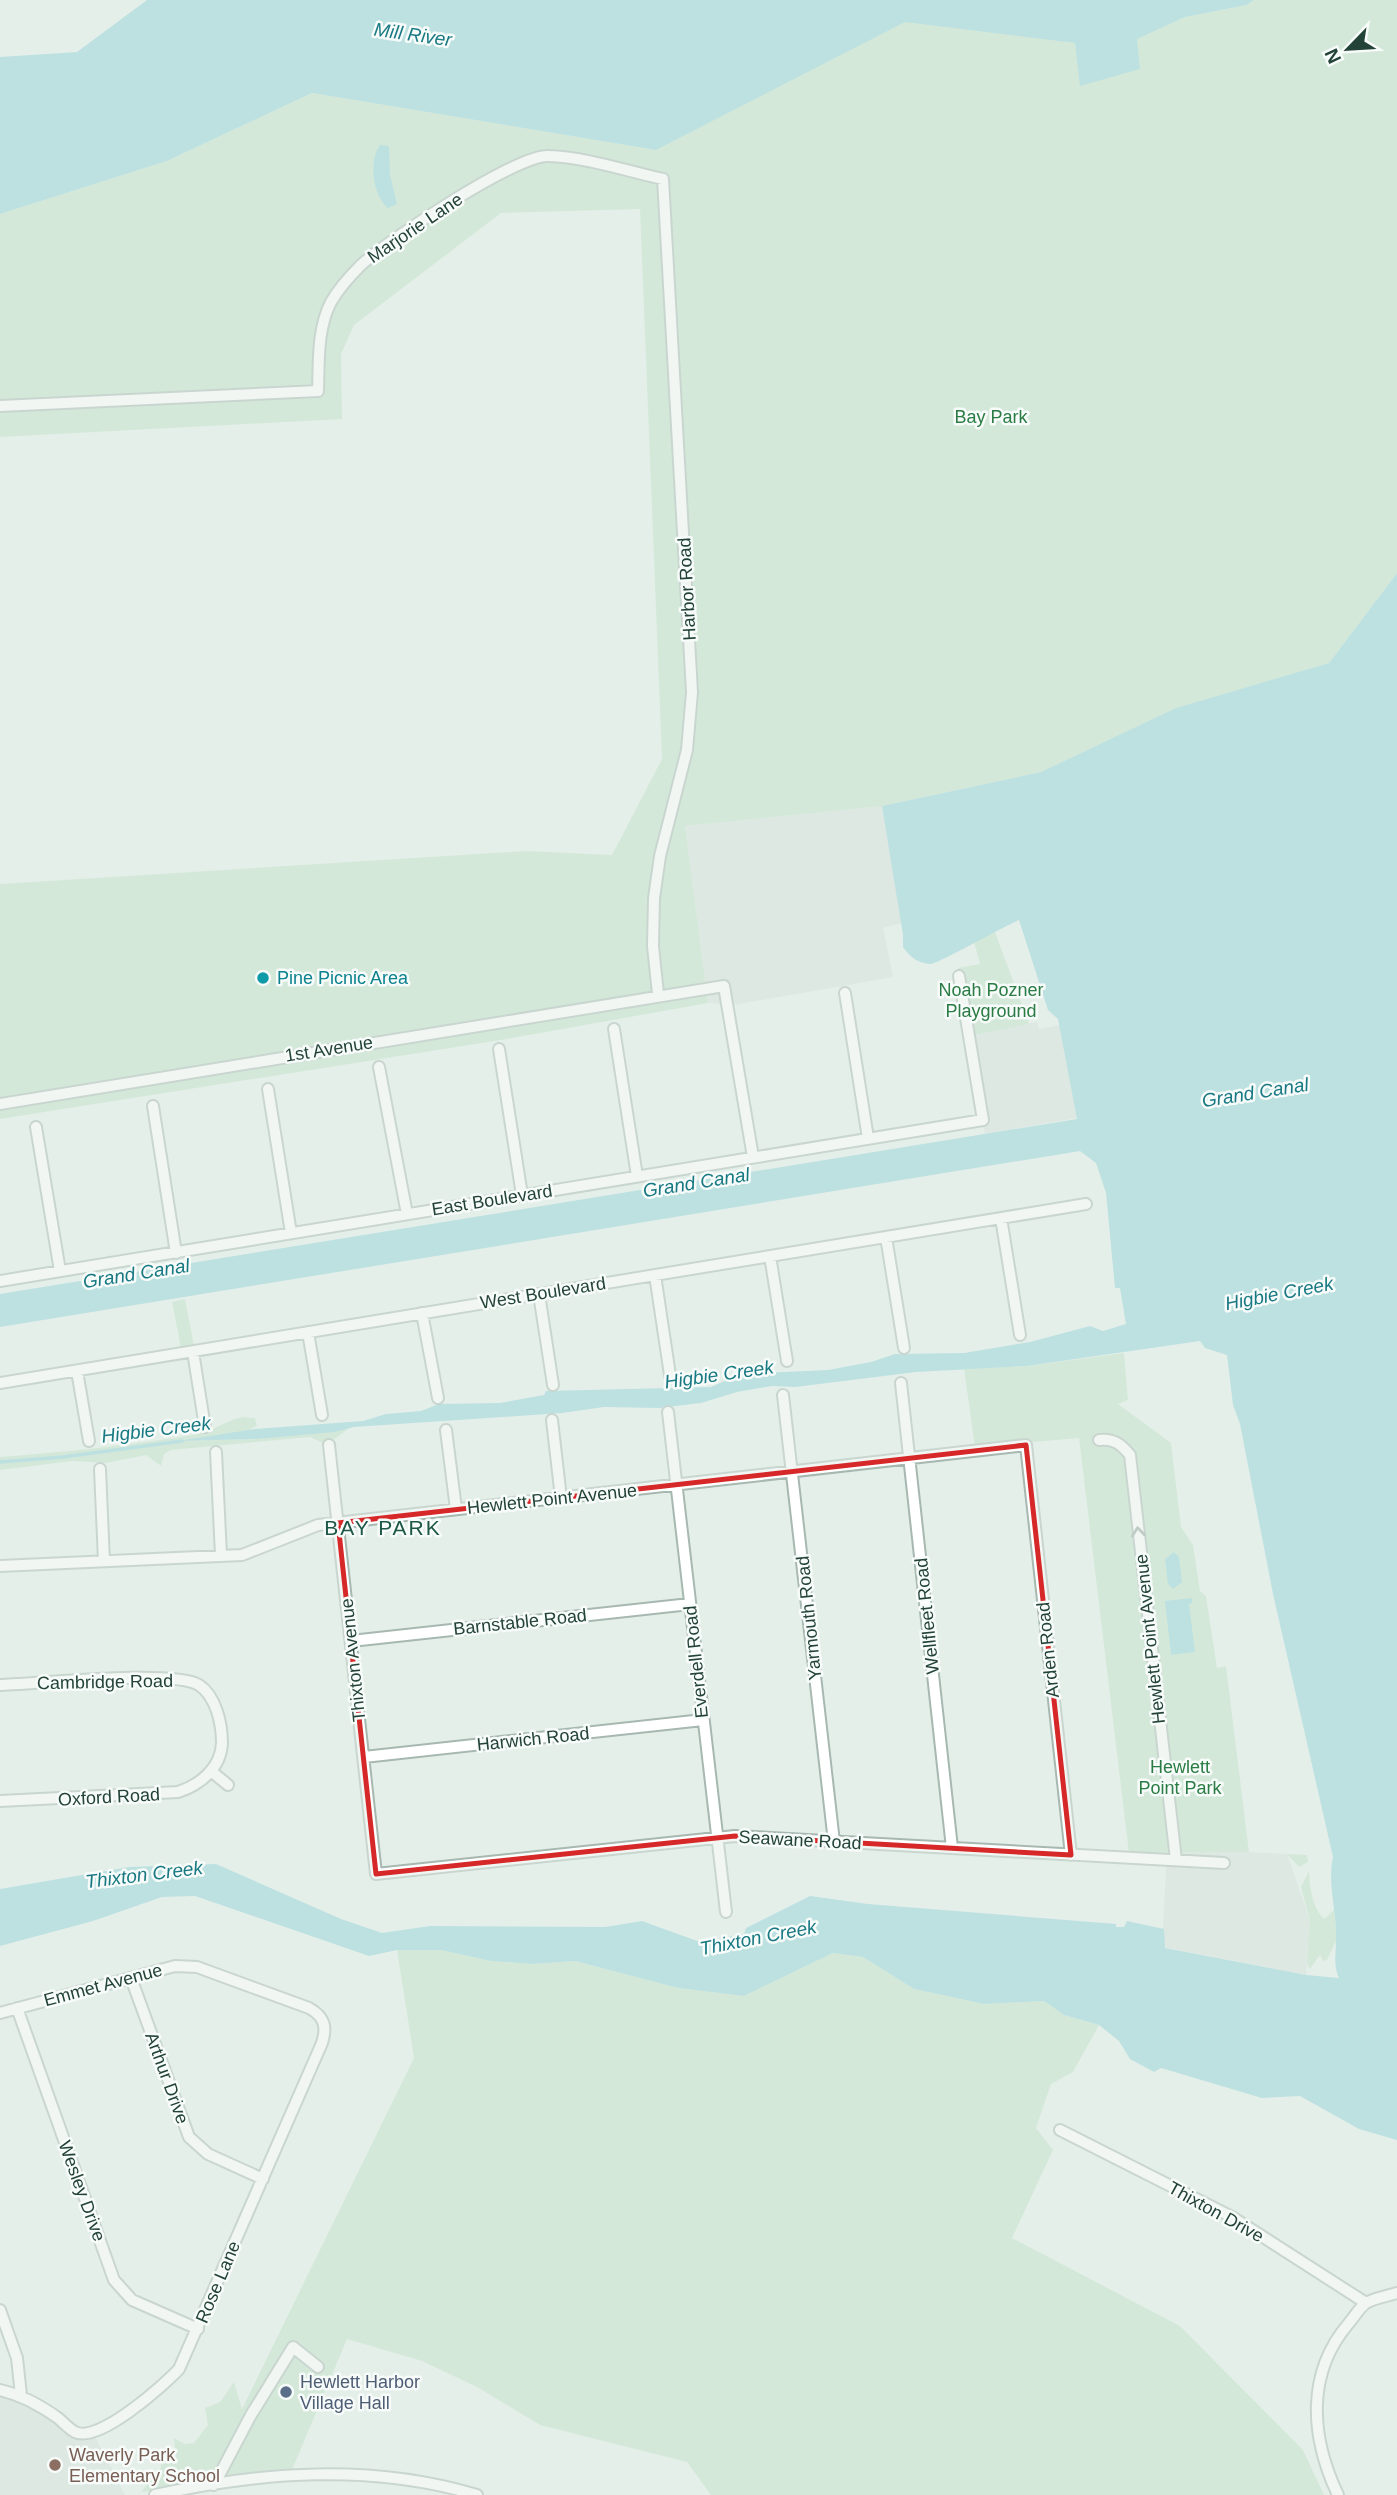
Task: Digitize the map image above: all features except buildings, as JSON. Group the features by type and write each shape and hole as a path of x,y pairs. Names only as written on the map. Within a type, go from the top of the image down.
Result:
{"street":[{"name":"Marjorie Lane","path":"0,406 318,391 319,346 325,321 330,304 344,283 377,253 494,175 516,163 546,156 663,179"},
{"name":"Harbor Road","path":"658,994 653,946 654,898 660,856 687,750 692,692 663,179"},
{"name":"East Boulevard","path":"0,1281 984,1120 959,976"},
{"name":"1st Avenue","path":"0,1104 658,994 724,986 753,1157"},
{"path":"845,993 868,1138"},
{"path":"614,1029 637,1176"},
{"path":"499,1049 522,1195"},
{"path":"380,1068 407,1214"},
{"path":"268,1089 291,1233"},
{"path":"153,1106 176,1252"},
{"path":"37,1127 60,1271"},
{"name":"West Boulevard","path":"0,1383 1086,1204"},
{"path":"1001,1218 1020,1335"},
{"path":"886,1237 904,1348"},
{"path":"770,1256 787,1361"},
{"path":"654,1275 670,1375"},
{"path":"539,1294 553,1385"},
{"path":"422,1313 438,1398"},
{"path":"308,1332 322,1415"},
{"path":"193,1352 205,1427"},
{"path":"76,1371 89,1441"},
{"name":"Wellfleet Road","path":"901,1383 952,1848"},
{"name":"Yarmouth Road","path":"783,1395 834,1842"},
{"name":"Everdell Road","path":"668,1412 726,1912"},
{"path":"552,1420 561,1498"},
{"path":"446,1430 456,1509"},
{"name":"Hewlett Point Avenue","path":"1099,1440 1107,1439 1122,1445 1130,1455 1175,1860"},
{"name":"Thixton Avenue","path":"329,1445 376,1874"},
{"name":"Hewlett Point Avenue","path":"0,1566 251,1553 302,1529 338,1523 1026,1445"},
{"name":"Arden Road","path":"1026,1445 1071,1855"},
{"path":"216,1452 221,1555"},
{"path":"100,1469 104,1561"},
{"name":"Barnstable Road","path":"351,1641 690,1604"},
{"name":"Cambridge Road","path":"0,1685 152,1678 198,1684 214,1706 221,1730 222,1746 211,1772"},
{"name":"Harwich Road","path":"364,1757 703,1720"},
{"path":"211,1772 228,1785"},
{"name":"Oxford Road","path":"0,1801 160,1795 191,1788 211,1772"},
{"name":"Seawane Road","path":"376,1874 736,1836 1224,1863"},
{"name":"Emmet Avenue","path":"0,2013 175,1966 197,1967 309,2008 322,2018"},
{"name":"Arthur Drive","path":"131,1978 189,2137 208,2154 263,2179"},
{"name":"Wesley Drive","path":"17,2008 114,2280 132,2300 198,2329"},
{"name":"Rose Lane","path":"21,2395 76,2432 96,2432 141,2403 169,2380 187,2356 322,2043 325,2026 322,2018"},
{"name":"Thixton Drive","path":"1060,2130 1232,2217 1366,2303"},
{"path":"1338,2495 1326,2470 1319,2440 1315,2406 1318,2385 1330,2349 1366,2303 1397,2293"},
{"path":"0,2310 17,2358 21,2395 0,2390"},
{"path":"218,2485 251,2415 293,2347 318,2367"},
{"path":"155,2495 287,2475 367,2474 405,2478 477,2495"}],"highlighted area":[{"path":"1026,1445 1071,1855 735,1836 376,1874 338,1523"}],"shaded area":[{"path":"882,806 902,923 883,928 893,977 733,1005 708,1003 685,826"},
{"path":"1037,1022 1039,1029 1060,1025 1077,1118 985,1134 969,1036"},
{"path":"1167,1853 1287,1854 1310,1920 1306,1975 1162,1947"},
{"name":"Waverly Park Elementary School","path":"0,2391 26,2396 76,2433 93,2433 125,2495 0,2495"}],"green space":[{"name":"Bay Park","path":"1254,0 1397,0 1397,573 1329,663 1177,708 1041,772 882,806 685,826 708,1003 507,1039 0,1119 0,884 526,851 612,855 662,759 640,209 501,213 354,325 341,354 342,419 0,437 0,214 167,161 312,93 656,150 905,21 1075,43 1081,85 1136,39 1185,17 1247,5"},
{"name":"Noah Pozner Playground","path":"995,932 1029,1024 969,1036 958,968 980,964 974,942"},
{"path":"185,1299 194,1346 181,1348 172,1302"},
{"name":"Hewlett Point Park","path":"1124,1353 1128,1400 1118,1404 1171,1443 1181,1527 1193,1545 1200,1591 1206,1596 1217,1668 1226,1666 1249,1852 1129,1853 1079,1438 975,1447 964,1369 1027,1366"},
{"path":"243,1417 255,1418 257,1426 247,1431 182,1441 257,1439 349,1428 327,1445 310,1437 171,1450 164,1454 161,1466 146,1455 106,1463 73,1461 0,1470 0,1457 99,1448 198,1434"},
{"path":"1287,1854 1307,1855 1308,1862 1299,1867"},
{"path":"1309,1871 1312,1897 1320,1914 1324,1919 1334,1910 1337,1939 1327,1960 1323,1961 1320,1955 1310,1969 1307,1964 1310,1920 1301,1887"},
{"path":"397,1950 441,1950 491,1961 533,1964 575,1961 678,1988 744,1996 833,1953 863,1957 914,1989 984,2004 1044,2001 1064,2015 1099,2025 1073,2072 1051,2084 1036,2128 1053,2150 1012,2238 1180,2326 1303,2450 1324,2495 711,2495 687,2462 540,2425 477,2387 422,2361 347,2339 289,2477 141,2492 161,2467 161,2458 176,2456 174,2438 185,2444 194,2443 208,2425 205,2408 220,2402 234,2382 242,2409 414,2058"}],"water":[{"name":"Mill River","path":"147,0 1254,0 1247,5 1185,17 1137,39 1140,69 1080,86 1075,43 905,22 656,150 312,93 167,161 0,214 0,57 77,52"},
{"path":"380,145 389,146 390,175 397,204 388,208 379,195 374,178 374,160"},
{"path":"1397,573 1397,2140 1359,2129 1300,2096 1262,2098 1161,2068 1154,2072 1130,2059 1119,2041 1099,2025 1064,2015 1044,2001 984,2004 914,1989 863,1957 833,1953 744,1996 678,1988 575,1961 533,1964 491,1961 441,1950 397,1950 369,1956 195,1896 162,1897 93,1921 0,1946 0,1889 129,1867 216,1864 341,1919 382,1933 430,1926 605,1927 642,1921 700,1942 744,1934 746,1928 810,1896 868,1904 1116,1924 1116,1927 1124,1927 1127,1921 1164,1929 1165,1948 1306,1975 1339,1978 1335,1964 1336,1929 1331,1867 1333,1857 1273,1594 1240,1424 1233,1405 1227,1355 1205,1348 1200,1341 1027,1366 916,1372 795,1387 772,1386 737,1392 701,1403 659,1408 604,1407 562,1413 354,1427 334,1432 257,1439 178,1441 255,1429 363,1421 386,1414 421,1411 439,1404 500,1403 544,1395 546,1391 711,1387 741,1374 828,1370 871,1362 895,1354 964,1353 1030,1342 1090,1326 1103,1331 1126,1324 1120,1288 1115,1288 1106,1193 1096,1163 1080,1151 0,1327 0,1294 1077,1119 1058,1019 1048,1010 1019,920 930,964 914,959 903,947 882,806 1041,772 1176,708 1329,663"},
{"path":"1174,1552 1179,1557 1182,1582 1173,1589 1168,1584 1165,1559"},
{"path":"1192,1598 1192,1603 1189,1604 1195,1652 1171,1655 1165,1601"}],"waterway":[{"name":"Higbie Creek","path":"0,1462 63,1457 182,1441"}],"place":[{"name":"Pine Picnic Area","path":"263,978"},
{"name":"Hewlett Harbor Village Hall","path":"286,2392"},
{"name":"Waverly Park Elementary School","path":"55,2465"}],"district":[{"name":"BAY PARK","path":"383,1528"}],"water label":[{"name":"Grand Canal","path":"1255,1092"},
{"name":"Grand Canal","path":"696,1182"},
{"name":"Grand Canal","path":"136,1273"},
{"name":"Thixton Creek","path":"144,1874"},
{"name":"Thixton Creek","path":"758,1937"}]}
